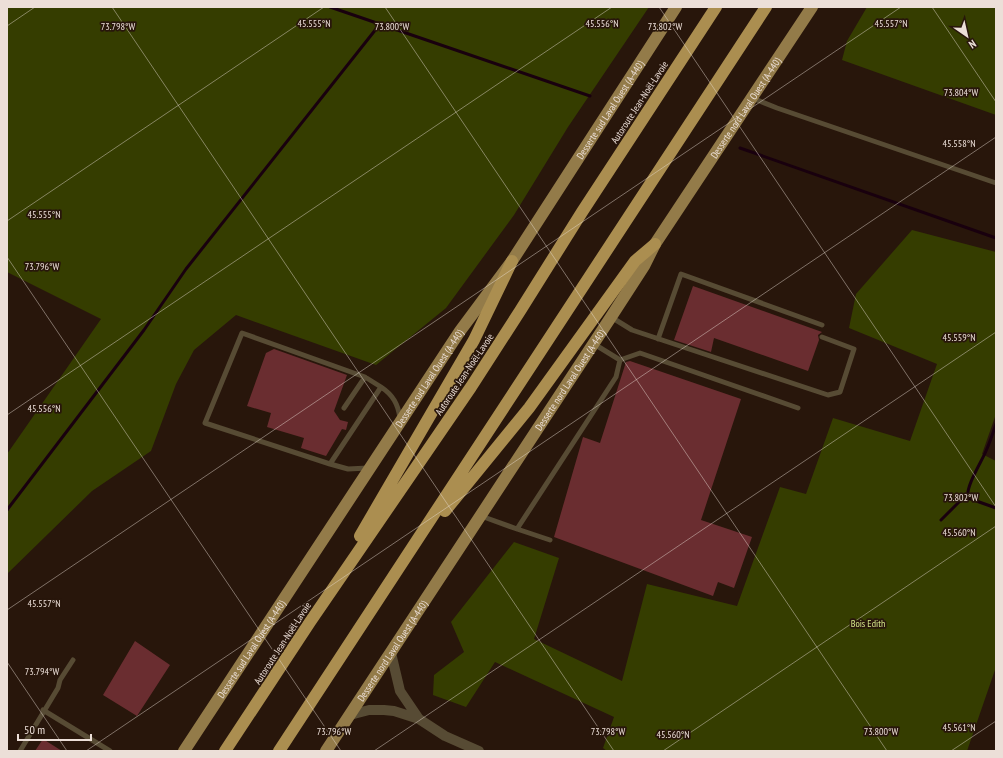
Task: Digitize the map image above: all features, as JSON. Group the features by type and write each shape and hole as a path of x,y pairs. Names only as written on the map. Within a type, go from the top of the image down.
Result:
{"highway":[{"name":"Autoroute Jean-Noël-Lavoie","path":"225,751 310,622 470,387 586,205 716,7"},
{"path":"279,751 766,7"},
{"path":"749,34 771,7"},
{"path":"404,561 529,408 635,261 655,244"},
{"path":"310,622 474,340 512,261"}],"main road":[{"name":"Desserte sud Laval Ouest (A-440)","path":"184,751 460,331 512,261 676,7"},
{"name":"Desserte nord Laval Ouest (A-440)","path":"326,751 392,653 594,344 644,266 655,244 812,7"}],"street":[{"path":"392,653 400,691 419,719"},
{"path":"350,715 369,710 394,712 419,719 445,736 479,751"}],"lane":[{"path":"752,98 777,108 996,183"},
{"path":"658,339 681,274 822,325"},
{"path":"611,317 632,330 828,395 840,392 854,349 822,336"},
{"path":"370,467 358,470 348,470 205,423 242,333 365,377 381,386 391,394 394,399 399,411 400,422"},
{"path":"594,344 620,360"},
{"path":"620,360 640,353 798,408"},
{"path":"517,529 616,377 620,360"},
{"path":"344,408 365,377"},
{"path":"330,464 381,386"},
{"path":"481,516 550,540"},
{"path":"20,751 73,660"},
{"path":"43,710 110,751"}],"green space":[{"path":"7,7 649,7 568,127 514,215 446,308 376,365 236,315 194,350 176,384 151,451 92,491 7,574 7,454 101,319 7,272"},
{"path":"867,7 996,7 996,115 842,60 847,41"},
{"name":"Bois Edith","path":"912,230 996,252 996,414 982,454 996,461 996,667 967,751 607,751 603,748 614,717 495,662 466,707 433,695 434,675 464,652 451,622 514,542 559,558 534,639 622,681 647,584 737,606 780,487 806,494 833,418 910,441 937,364 849,328 856,294"}],"building":[{"path":"693,286 822,332 818,335 819,340 808,371 714,338 711,352 674,340"},
{"path":"274,349 347,375 334,411 340,420 348,422 346,430 342,429 326,456 301,448 304,438 267,427 271,413 247,406 266,353"},
{"path":"630,361 741,399 701,520 752,537 734,588 718,582 713,596 554,537 583,437 600,443 626,362"},
{"path":"135,641 170,665 137,716 103,695"},
{"path":"43,739 62,751 35,751"}],"waterway":[{"path":"330,7 590,96"},
{"path":"7,510 144,330 186,269 380,24"},
{"path":"740,148 996,238"},
{"path":"996,424 986,451 971,481 968,493 968,498 996,508"},
{"path":"941,520 959,502 968,498"}]}
